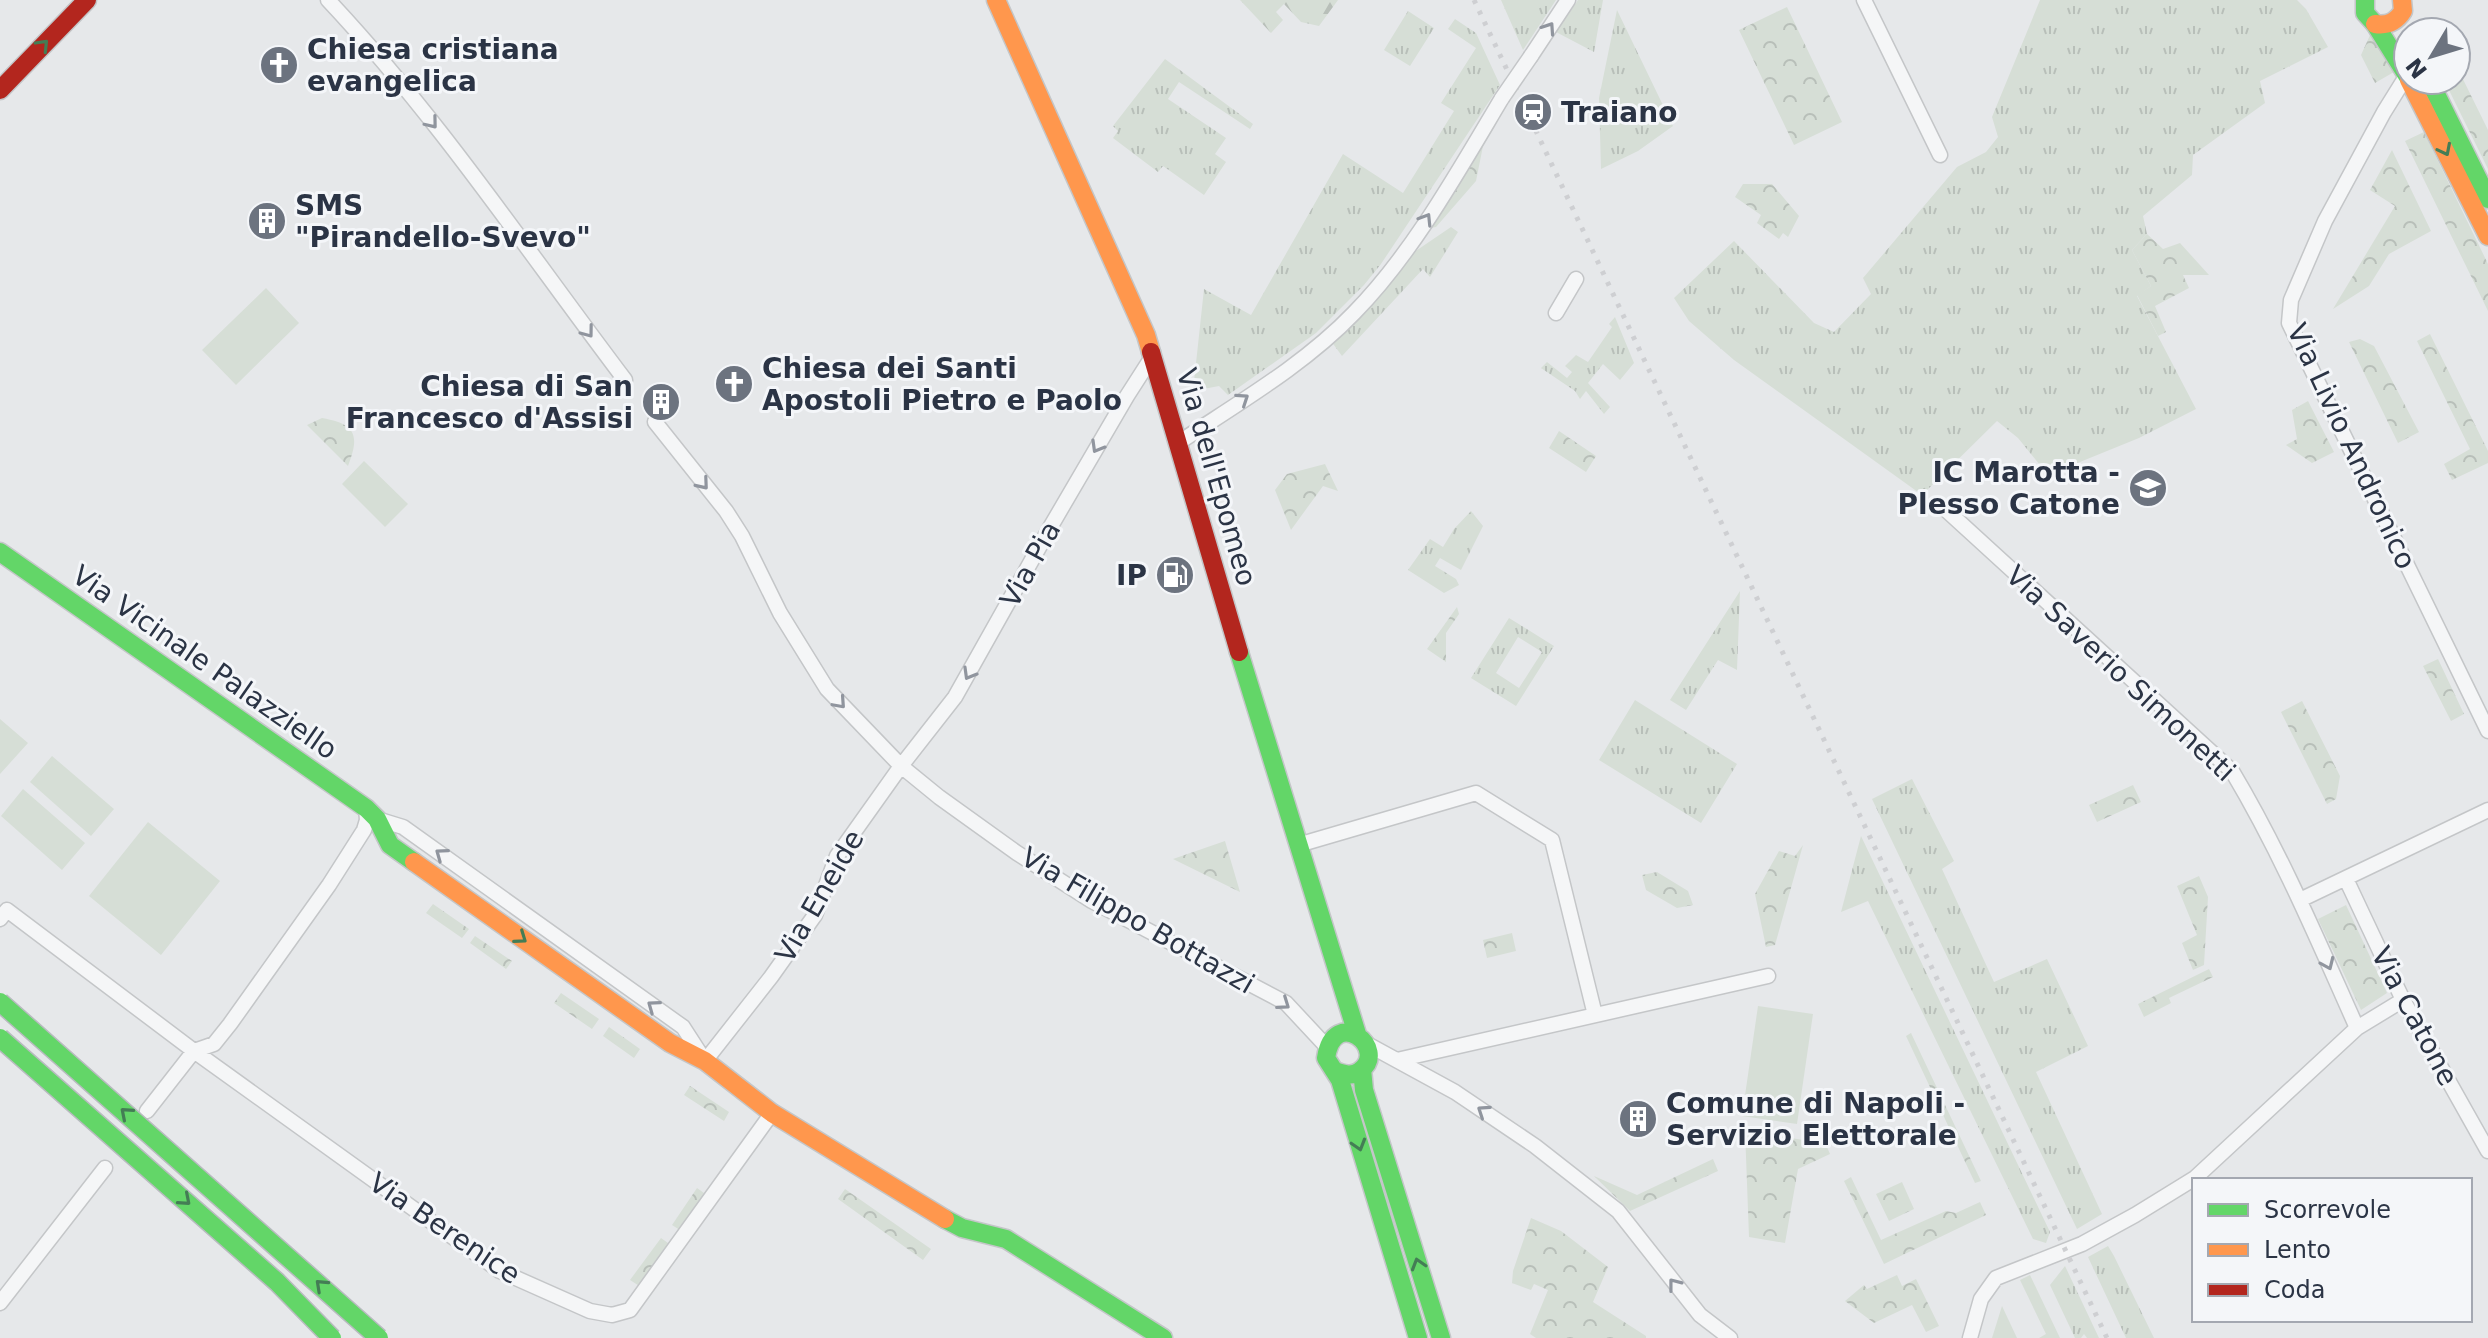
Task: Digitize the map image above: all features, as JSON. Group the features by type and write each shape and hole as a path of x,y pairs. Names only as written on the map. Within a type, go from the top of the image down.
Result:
{"main road":[{"path":"0,90 87,0"},
{"name":"Via dell'Epomeo","path":"996,0 1133,307 1152,357 1341,986 1367,1052 1364,1090 1441,1338"},
{"path":"2364,8 2388,25 2394,23 2404,4"},
{"path":"2364,8 2392,53"},
{"path":"2417,96 2488,236"},
{"path":"2437,96 2488,199"},
{"name":"Via Vicinale Palazziello","path":"0,552 371,814 390,845 670,1043 705,1061 772,1113 921,1206 962,1228 1006,1239 1163,1338"},
{"name":"Via dell'Epomeo","path":"1330,1042 1340,1013 1341,986"},
{"path":"0,1002 379,1338"},
{"path":"1335,1071 1348,1075 1367,1052 1343,1032 1330,1042 1326,1058 1340,1080 1418,1338"},
{"path":"0,1038 277,1282 332,1338"}],"street":[{"path":"328,0 482,184 625,380"},
{"path":"1178,443 1320,344 1355,312 1410,245 1568,0"},
{"path":"1864,0 1940,155"},
{"name":"Via Livio Andronico","path":"2395,96 2325,221 2291,300 2289,323 2488,731"},
{"path":"1556,313 1576,279"},
{"name":"Via Pia","path":"901,766 955,697 1051,526 1152,357"},
{"name":"Via Filippo Bottazzi","path":"655,422 726,511 742,536 780,613 827,689 901,766 1017,853 1092,901 1286,1003 1330,1042"},
{"name":"Via Saverio Simonetti","path":"1944,508 2232,771 2300,900 2357,1028"},
{"name":"Via Eneide","path":"705,1061 815,915 837,856 901,766"},
{"path":"1298,845 1476,793 1552,840 1595,1015"},
{"path":"2300,900 2488,810"},
{"path":"147,1111 194,1051 214,1044 329,885 371,814"},
{"name":"Via Catone","path":"2346,879 2403,1000 2488,1151"},
{"name":"Via Berenice","path":"0,919 7,910 194,1051 500,1271 590,1311 612,1315 630,1310 772,1113"},
{"path":"1397,1060 1768,976"},
{"path":"2195,1178 2357,1028 2403,1000"},
{"path":"1367,1052 1397,1060 1455,1092 1535,1146 1618,1211 1700,1315 1730,1338"},
{"path":"0,1303 105,1168"},
{"path":"1970,1338 1981,1299 1996,1278 2082,1244 2192,1180"}],"green space":[{"path":"1240,0 1338,0 1319,26 1301,22 1284,4 1276,12 1283,20 1271,33"},
{"path":"1501,0 1556,0 1523,50"},
{"path":"1578,0 1603,0 1594,52 1556,32"},
{"path":"2040,0 2297,0 2306,9 2328,47 2260,81 2265,103 2193,155 2192,175 2143,216 2147,234 2132,250 2151,286 2137,296 2196,409 2139,438 2048,475 2018,438 1997,421 1922,495 1734,360 1689,321 1674,298 1734,241 1814,323 1834,332 1871,294 1863,278 1957,167 1986,152 1998,137 1992,117"},
{"path":"1787,7 1842,122 1794,145 1739,30"},
{"path":"1617,10 1673,126 1638,151 1601,169 1599,98"},
{"path":"1408,11 1434,28 1410,66 1384,50"},
{"path":"1455,19 1476,33 1500,85 1381,264 1316,333 1228,395 1219,386 1193,391 1204,289 1251,315 1343,154 1403,193 1454,111 1441,103 1476,48 1448,29"},
{"path":"2371,33 2392,73 2375,83 2361,55"},
{"path":"1165,59 1253,124 1250,129 1179,82 1168,99 1226,138 1215,154 1226,162 1204,195 1163,166 1158,172 1113,138 1118,131 1113,126"},
{"path":"2452,96 2471,96 2488,130 2488,169"},
{"path":"2424,132 2488,264 2488,311 2405,141"},
{"path":"1484,141 1476,181 1436,227 1425,229"},
{"path":"2392,150 2431,231 2389,254 2369,286 2333,309 2395,206 2370,190"},
{"path":"1743,184 1772,184 1799,216 1788,237 1783,233 1779,239 1757,223 1761,215 1735,197"},
{"path":"1451,227 1458,232 1430,277 1423,269 1342,356 1331,341 1401,261"},
{"path":"2147,234 2163,249 2180,243 2209,275 2183,275 2189,288 2155,306 2166,332 2158,336 2137,295 2151,286 2132,250"},
{"path":"266,288 299,323 236,385 202,350"},
{"path":"1615,317 1634,363 1620,380 1603,364 1588,383 1610,407 1604,414 1586,391 1580,399 1575,391 1541,368 1547,362 1567,378 1572,372 1565,366 1576,355 1588,362 1612,327 1609,324"},
{"path":"2430,334 2488,451 2488,463 2452,480 2444,464 2470,449 2417,341"},
{"path":"2360,339 2374,346 2419,432 2398,443 2349,342"},
{"path":"2308,401 2334,452 2312,463 2286,445 2297,439 2292,410"},
{"path":"322,418 342,424 352,433 354,446 348,466 307,425"},
{"path":"1559,431 1596,456 1586,472 1549,448"},
{"path":"364,461 408,504 385,527 342,484"},
{"path":"1325,464 1338,491 1323,486 1291,530 1275,490 1287,474"},
{"path":"1471,511 1483,526 1461,570 1440,558 1435,566 1456,579 1459,585 1444,593 1408,570 1430,539 1443,547"},
{"path":"1740,591 1737,670 1718,660 1686,710 1670,700"},
{"path":"1457,607 1459,614 1446,633 1446,662 1427,649"},
{"path":"1509,618 1554,646 1516,706 1471,678","holes":["1518,637 1542,652 1519,688 1496,673"]},
{"path":"2438,659 2464,714 2451,721 2423,666"},
{"path":"1635,700 1737,764 1701,823 1599,760"},
{"path":"2302,701 2340,776 2336,799 2327,804 2281,712"},
{"path":"0,719 28,743 0,774"},
{"path":"52,756 114,809 91,836 30,782"},
{"path":"1912,779 1954,861 1942,869 1994,982 2047,959 2088,1046 2036,1072 2102,1214 2077,1229 1872,799"},
{"path":"2133,785 2141,802 2097,822 2089,805"},
{"path":"23,789 85,843 62,870 1,816"},
{"path":"148,822 220,881 161,955 89,896"},
{"path":"1861,836 2050,1232 2046,1243 2033,1239 1868,901 1841,912"},
{"path":"1225,841 1240,892 1173,859"},
{"path":"1803,845 1775,945 1766,947 1755,894 1779,851 1795,856"},
{"path":"1657,872 1688,891 1693,905 1677,908 1646,890 1642,875"},
{"path":"2199,876 2208,897 2204,965 2193,970 2182,943 2197,935 2177,886"},
{"path":"433,904 469,929 462,938 426,913"},
{"path":"2346,905 2387,993 2361,1010 2318,919"},
{"path":"1512,933 1516,951 1487,958 1483,940"},
{"path":"475,936 512,961 506,969 470,943"},
{"path":"2209,969 2213,977 2169,998 2171,1003 2144,1017 2138,1004"},
{"path":"561,993 599,1019 592,1029 554,1003"},
{"path":"1758,1006 1813,1014 1797,1124 1742,1116"},
{"path":"609,1027 640,1049 634,1058 603,1036"},
{"path":"1911,1033 1981,1181 1975,1183 1906,1036"},
{"path":"690,1086 729,1112 724,1121 684,1095"},
{"path":"1745,1130 1803,1140 1820,1131 1830,1154 1798,1169 1785,1243 1749,1237"},
{"path":"1713,1159 1718,1171 1630,1211 1594,1176 1637,1195"},
{"path":"1851,1177 1881,1240 1946,1211 1956,1213 1980,1202 1986,1215 1884,1264 1844,1181"},
{"path":"1902,1182 1914,1209 1889,1221 1876,1194"},
{"path":"697,1188 711,1198 686,1234 672,1225"},
{"path":"845,1189 931,1249 923,1260 838,1199"},
{"path":"1531,1218 1561,1231 1608,1267 1593,1302 1646,1338 1536,1338 1530,1334 1548,1290 1534,1284 1531,1290 1512,1283 1513,1271"},
{"path":"661,1238 675,1248 644,1289 630,1280"},
{"path":"2108,1246 2154,1338 2126,1338 2088,1257"},
{"path":"2065,1266 2099,1338 2087,1338 2084,1334 2081,1338 2075,1338 2050,1285"},
{"path":"1897,1275 1902,1286 1916,1279 1939,1326 1926,1332 1912,1305 1874,1323 1845,1301 1864,1285 1867,1289"},
{"path":"2030,1275 2060,1338 2039,1338 2046,1334 2020,1280"},
{"path":"2002,1306 2017,1338 1992,1338"}],"railway":[{"path":"1474,0 2107,1338"}],"traffic: fast":[{"path":"2365,0 2365,13 2392,51"},
{"path":"2437,96 2488,199"},
{"path":"0,552 366,808 377,819 390,845 414,862"},
{"path":"1239,652 1357,1034"},
{"path":"0,1002 379,1338"},
{"path":"1335,1071 1354,1074 1367,1062 1365,1043 1357,1036 1339,1034 1331,1042 1326,1058 1340,1080 1418,1338"},
{"path":"0,1038 277,1282 332,1338"},
{"path":"1362,1069 1364,1090 1441,1338"},
{"path":"945,1219 962,1228 1006,1239 1163,1338"}],"traffic: slow":[{"path":"996,0 1151,352"},
{"path":"2375,24 2388,24 2398,18 2403,11 2402,0"},
{"path":"2417,96 2488,236"},
{"path":"414,862 670,1043 705,1061 772,1113 945,1219"}],"traffic: jam":[{"path":"0,90 87,0"},
{"path":"1151,352 1239,652"}],"place":[{"name":"Chiesa cristiana evangelica","path":"279,65"},
{"name":"Traiano","path":"1533,112"},
{"name":"SMS \"Pirandello-Svevo\"","path":"267,221"},
{"name":"Chiesa dei Santi Apostoli Pietro e Paolo","path":"734,384"},
{"name":"Chiesa di San Francesco d'Assisi","path":"661,402"},
{"name":"IC Marotta - Plesso Catone","path":"2148,488"},
{"name":"IP","path":"1175,575"},
{"name":"Comune di Napoli - Servizio Elettorale","path":"1638,1119"}]}
